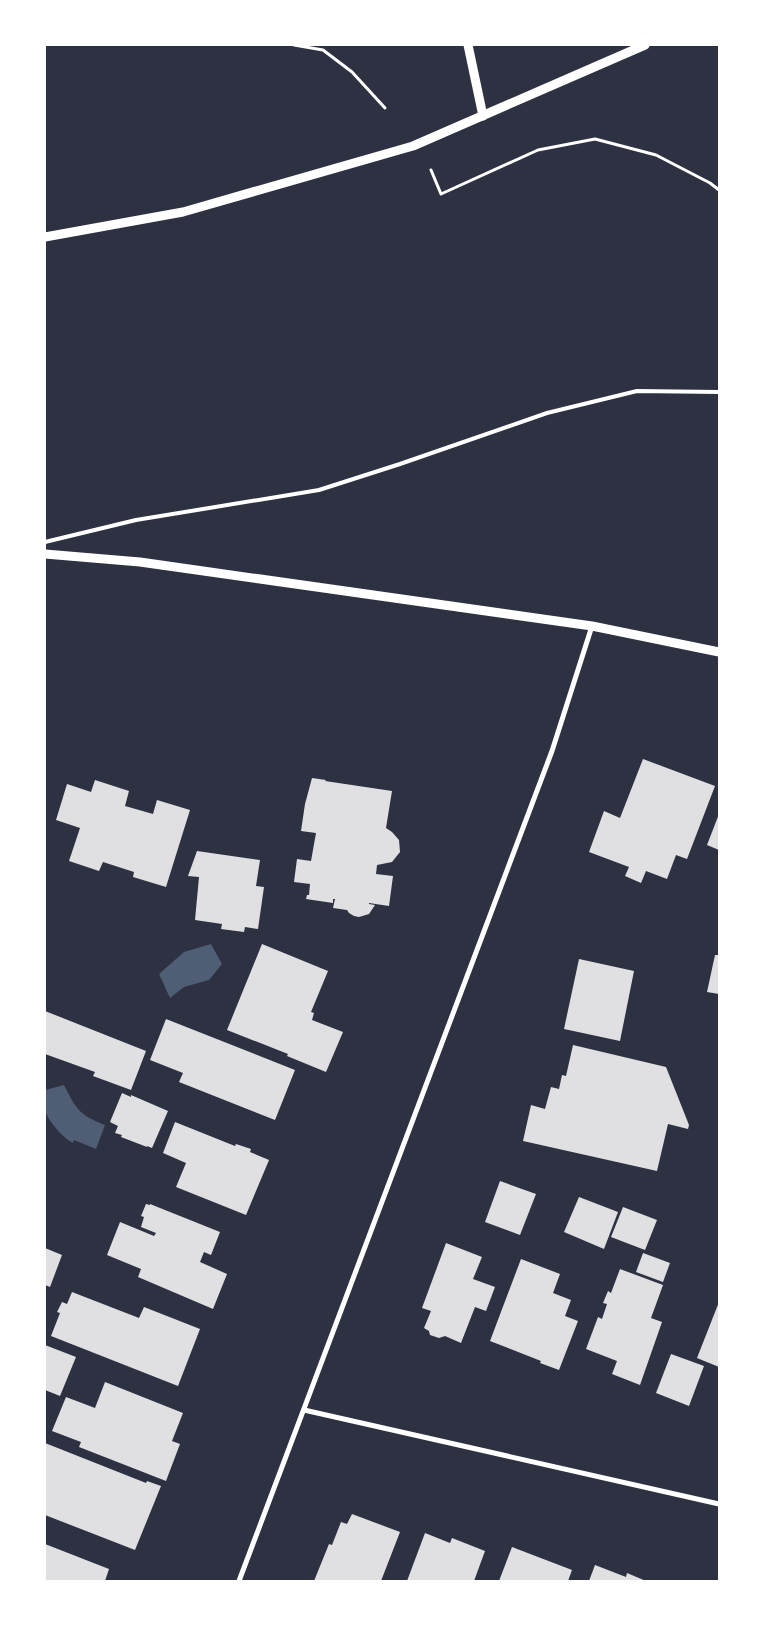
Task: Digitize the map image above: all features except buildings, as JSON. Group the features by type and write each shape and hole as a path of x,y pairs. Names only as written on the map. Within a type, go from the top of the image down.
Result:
{"street":[{"path":"468,45 483,116"},
{"path":"45,237 183,212 413,146 644,45"},
{"path":"45,554 140,562 592,626 719,652"},
{"path":"239,1581 548,760 592,626"},
{"path":"304,1410 719,1504"}],"lane":[{"path":"45,542 136,520 319,490 400,464 547,412 637,391 719,392"}],"path":[{"path":"294,45 323,50 352,72 385,108"},
{"path":"431,170 441,194 538,150 595,139 656,155 710,183 719,190"}],"water":[{"path":"211,944 222,964 209,980 184,987 170,998 159,974 184,952"},
{"path":"64,1085 79,1110 89,1118 105,1125 96,1149 74,1140 73,1143 69,1141 56,1129 46,1114 45,1090"}]}
